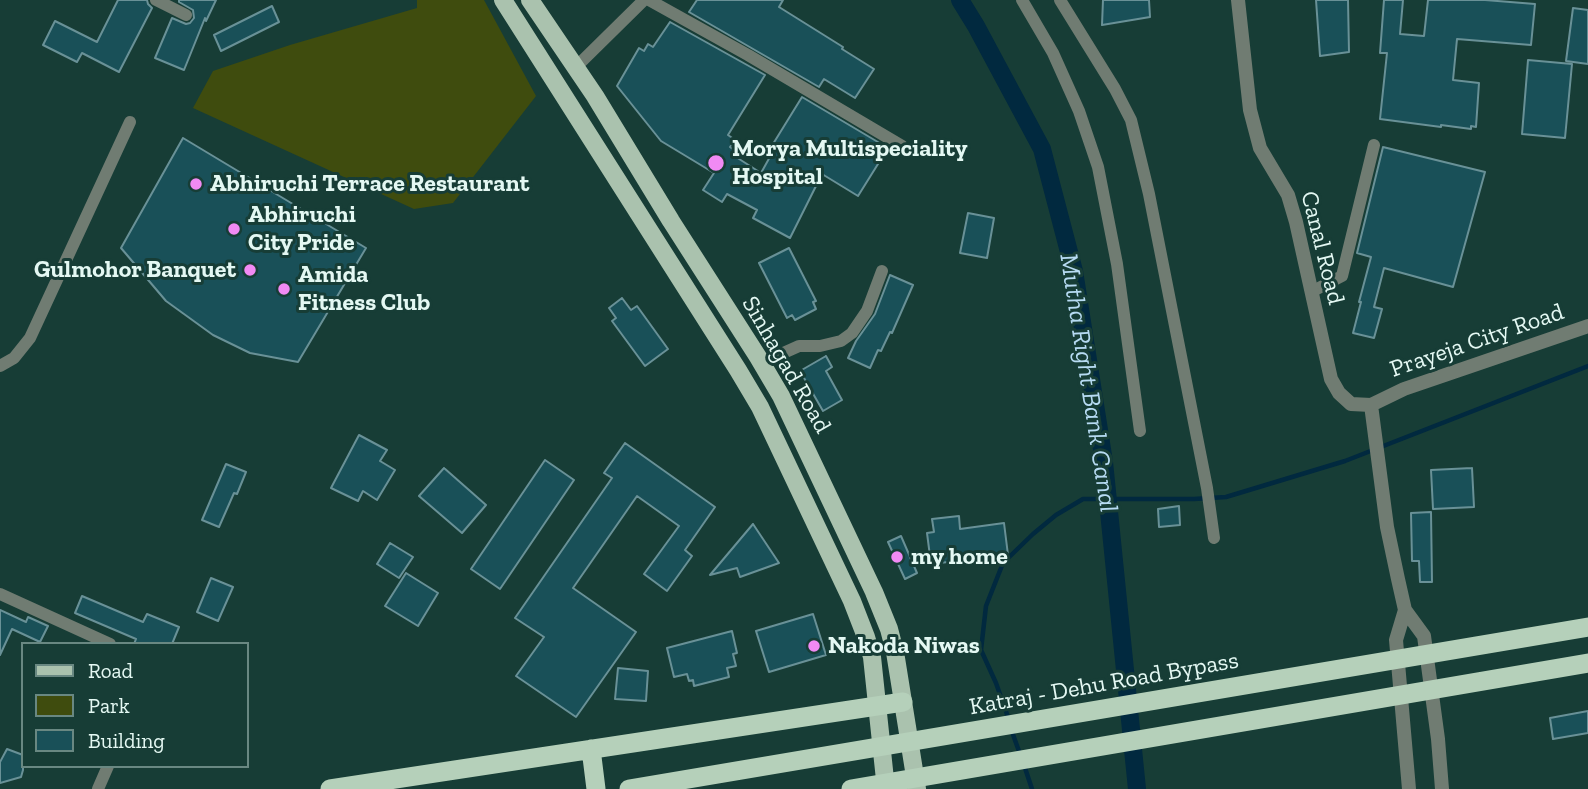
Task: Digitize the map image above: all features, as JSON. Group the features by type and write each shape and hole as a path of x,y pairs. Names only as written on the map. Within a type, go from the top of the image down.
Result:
{"highway":[{"name":"Katraj - Dehu Road Bypass","path":"629,789 1588,627"},
{"path":"852,789 1588,663"},
{"path":"330,789 903,702"},
{"path":"591,749 596,789"}],"main road":[{"name":"Sinhagad Road","path":"503,0 760,407 852,601 872,657 886,789"},
{"name":"Sinhagad Road","path":"530,0 576,67 781,396 874,592 895,652 917,789"}],"street":[{"path":"156,0 186,15"},
{"path":"576,67 647,0 748,55 902,146"},
{"path":"1022,0 1053,53 1079,111 1098,167 1117,264 1140,431"},
{"path":"1060,0 1115,89 1130,121 1149,194 1207,488 1214,538"},
{"name":"Canal Road","path":"1238,0 1250,110 1260,148 1288,195 1297,222 1331,379 1339,393 1351,404 1371,405"},
{"path":"0,366 14,358 30,338 130,122"},
{"path":"1311,292 1342,276 1374,145"},
{"path":"761,363 799,346 841,341 852,333 866,311 882,271"},
{"name":"Prayeja City Road","path":"1405,610 1387,527 1371,405 1404,388 1588,326"},
{"path":"0,594 106,642"},
{"path":"1405,610 1396,640 1409,789"},
{"path":"1405,610 1424,636 1442,789"},
{"path":"98,789 107,768"}],"green space":[{"path":"417,0 484,0 536,96 453,203 414,209 193,108 213,71 290,45 417,8"}],"building":[{"path":"118,0 147,0 152,8 119,72 82,53 77,62 43,45 55,21 97,42"},
{"path":"179,0 216,0 206,21 205,18 184,70 155,58 172,18 186,24 194,18 193,10"},
{"path":"697,0 783,0 779,7 874,69 855,98 824,79 819,87 689,12"},
{"path":"1103,0 1149,0 1150,17 1102,25"},
{"path":"1316,0 1348,0 1349,52 1320,56"},
{"path":"1384,0 1403,0 1400,34 1424,36 1428,0 1485,0 1535,4 1531,45 1457,39 1453,80 1479,83 1476,127 1441,127 1380,119 1387,53 1380,53"},
{"path":"272,6 279,22 221,51 214,35"},
{"path":"1573,8 1588,10 1588,64 1566,61"},
{"path":"670,22 765,75 728,135 735,140 730,147 738,153 736,157 761,173 776,146 773,144 802,97 888,148 858,196 822,174 790,238 753,218 757,210 727,194 722,202 703,190 714,173 661,141 617,86 639,48 644,51 648,44 653,47"},
{"path":"1528,60 1572,64 1565,138 1522,134"},
{"path":"183,138 366,248 298,362 250,353 213,335 166,301 121,248"},
{"path":"1383,147 1485,172 1453,287 1384,268 1374,307 1382,309 1374,338 1353,333 1371,257 1357,253"},
{"path":"968,213 994,218 987,258 960,253"},
{"path":"789,248 816,301 813,302 816,309 795,320 792,315 787,318 759,263"},
{"path":"890,275 913,285 892,333 890,332 881,351 878,350 870,368 848,358 875,314"},
{"path":"622,298 631,310 637,306 668,349 645,366 612,321 616,318 609,308"},
{"path":"826,356 832,367 826,371 842,400 823,411 800,371"},
{"path":"359,435 387,450 380,461 395,470 377,500 363,491 358,501 331,488"},
{"path":"625,443 715,507 685,550 692,556 667,591 644,574 679,526 637,496 573,588 636,632 576,717 516,676 544,637 515,618 612,478 604,473"},
{"path":"545,460 574,480 500,589 471,569"},
{"path":"226,464 246,472 219,527 202,520"},
{"path":"444,468 486,505 462,533 419,496"},
{"path":"1472,468 1474,507 1433,509 1431,470"},
{"path":"1179,506 1180,525 1159,527 1158,509"},
{"path":"1431,512 1432,582 1420,582 1419,561 1412,561 1411,513"},
{"path":"959,516 960,529 1004,523 1008,555 931,564 927,533 934,532 932,519"},
{"path":"753,524 779,563 740,577 737,568 710,575"},
{"path":"901,536 917,573 905,579 888,542"},
{"path":"390,543 413,557 399,578 377,564"},
{"path":"406,573 438,593 418,626 385,606"},
{"path":"211,578 233,587 218,621 197,612"},
{"path":"82,596 143,622 147,614 179,627 173,642 135,642 136,639 75,613"},
{"path":"0,610 26,622 28,617 48,626 40,642 12,629 0,655"},
{"name":"Nakoda Niwas","path":"813,614 826,655 769,672 756,631"},
{"path":"732,631 737,653 733,654 736,666 727,668 729,677 694,686 693,680 689,681 687,674 674,677 667,648"},
{"path":"618,668 648,671 646,701 615,699"},
{"path":"1588,711 1588,733 1553,739 1550,718"},
{"path":"7,749 21,754 21,777 0,783 0,762"}],"waterway":[{"name":"Mutha Right Bank Canal","path":"960,0 1042,149 1074,271 1104,462 1137,789"},
{"path":"1009,720 981,650 986,606 1003,563 1056,515 1083,499 1226,497 1345,461 1588,366"},
{"path":"1011,729 1020,754"},
{"path":"1024,765 1032,789"}],"place":[{"name":"Morya Multispeciality Hospital","path":"716,163"},
{"name":"Abhiruchi Terrace Restaurant","path":"196,184"},
{"name":"Abhiruchi City Pride","path":"234,229"},
{"name":"Gulmohor Banquet","path":"250,270"},
{"name":"Amida Fitness Club","path":"284,289"},
{"name":"my home","path":"897,557"},
{"name":"Nakoda Niwas","path":"814,646"}]}
